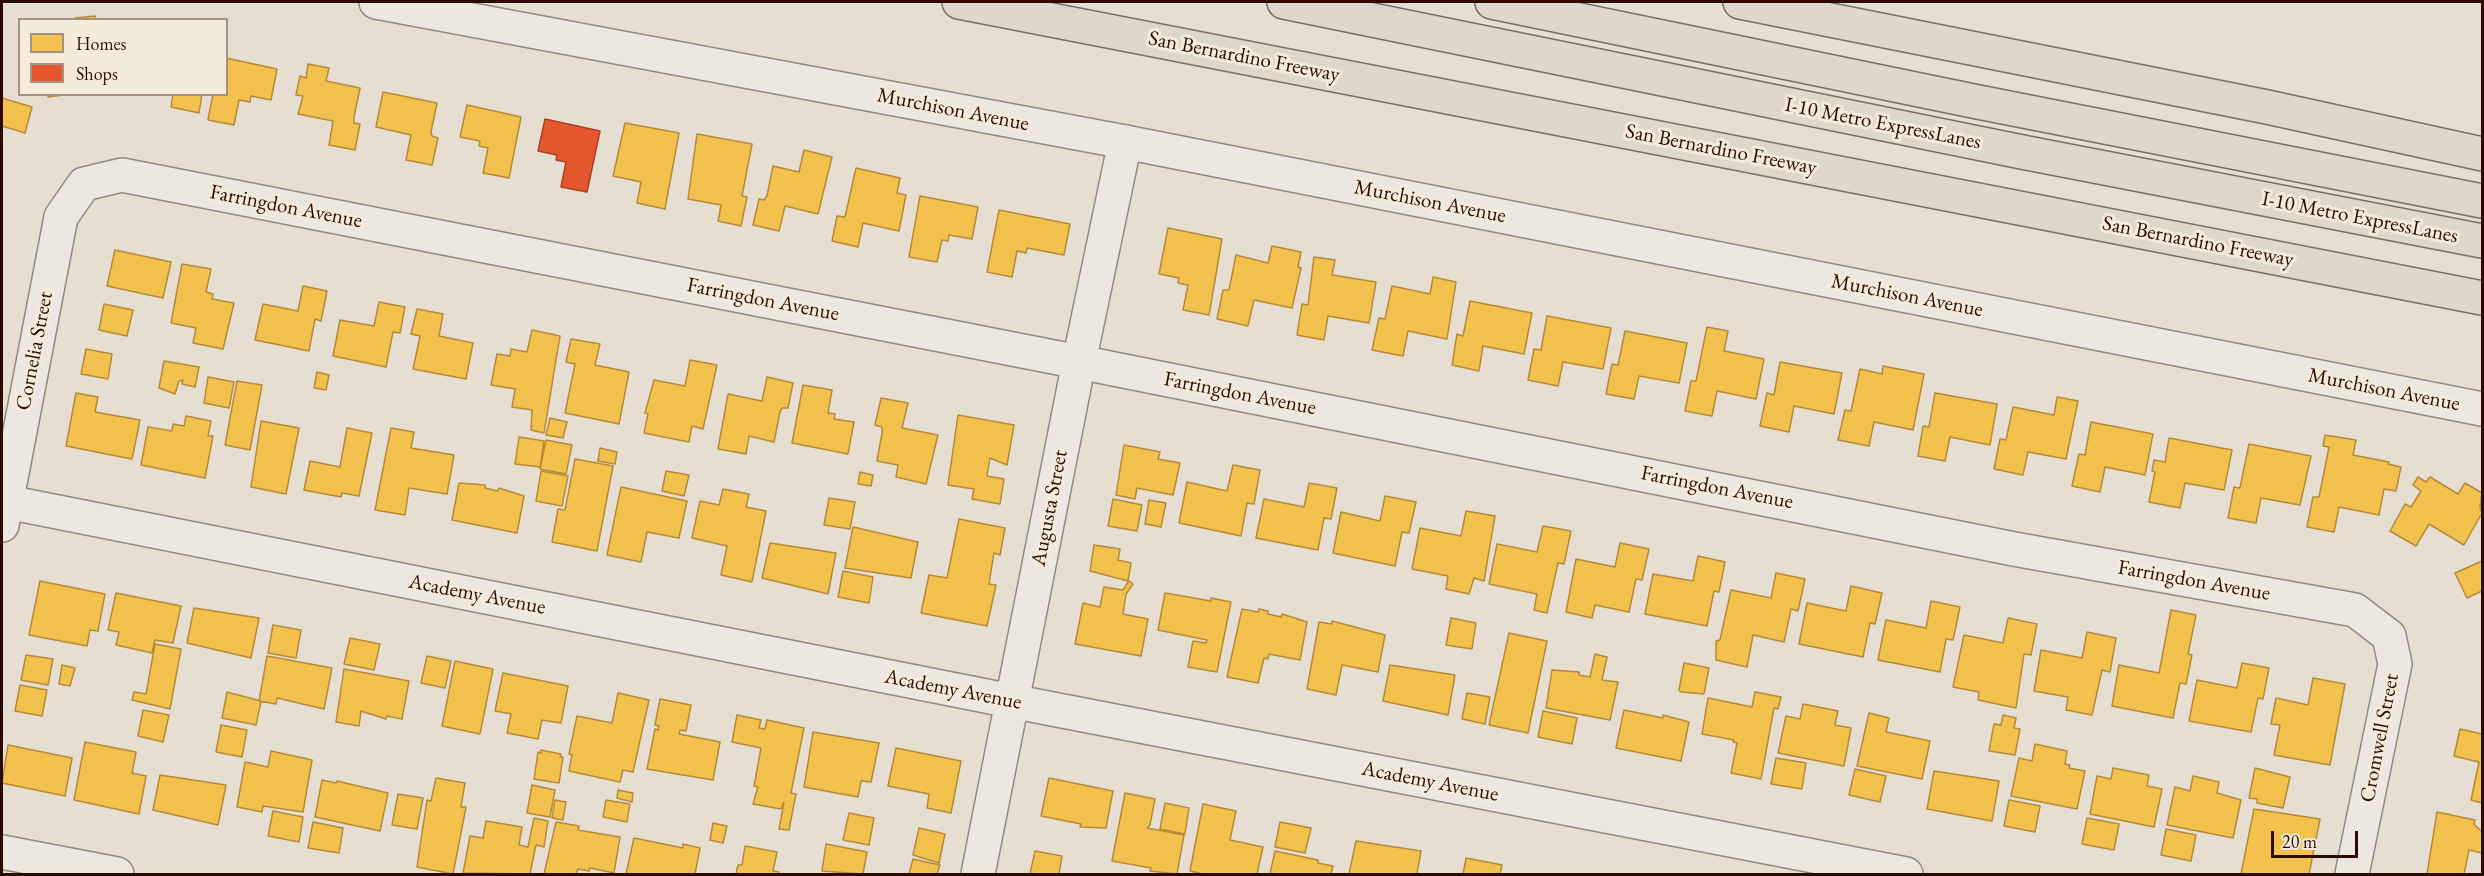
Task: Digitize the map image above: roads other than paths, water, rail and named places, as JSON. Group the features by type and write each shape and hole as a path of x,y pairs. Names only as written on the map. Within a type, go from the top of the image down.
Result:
{"highway":[{"name":"San Bernardino Freeway","path":"959,2 2482,298"},
{"name":"I-10 Metro ExpressLanes","path":"1284,2 2022,152 2482,241"},
{"name":"I-10 Metro ExpressLanes","path":"1492,2 1978,102 2482,201"},
{"path":"1740,2 2267,107 2482,154"}],"street":[{"name":"Murchison Avenue","path":"376,2 1125,142 2482,409"},
{"name":"Augusta Street","path":"978,874 1078,362 1125,142"},
{"name":"Farringdon Avenue","path":"84,184 122,175 1078,362 2014,549 2355,610 2389,636"},
{"name":"Cornelia Street","path":"3,509 61,217 84,184"},
{"name":"Academy Avenue","path":"3,509 1906,874"},
{"name":"Cromwell Street","path":"2352,874 2395,664 2389,636"},
{"path":"2,852 117,874"}]}
